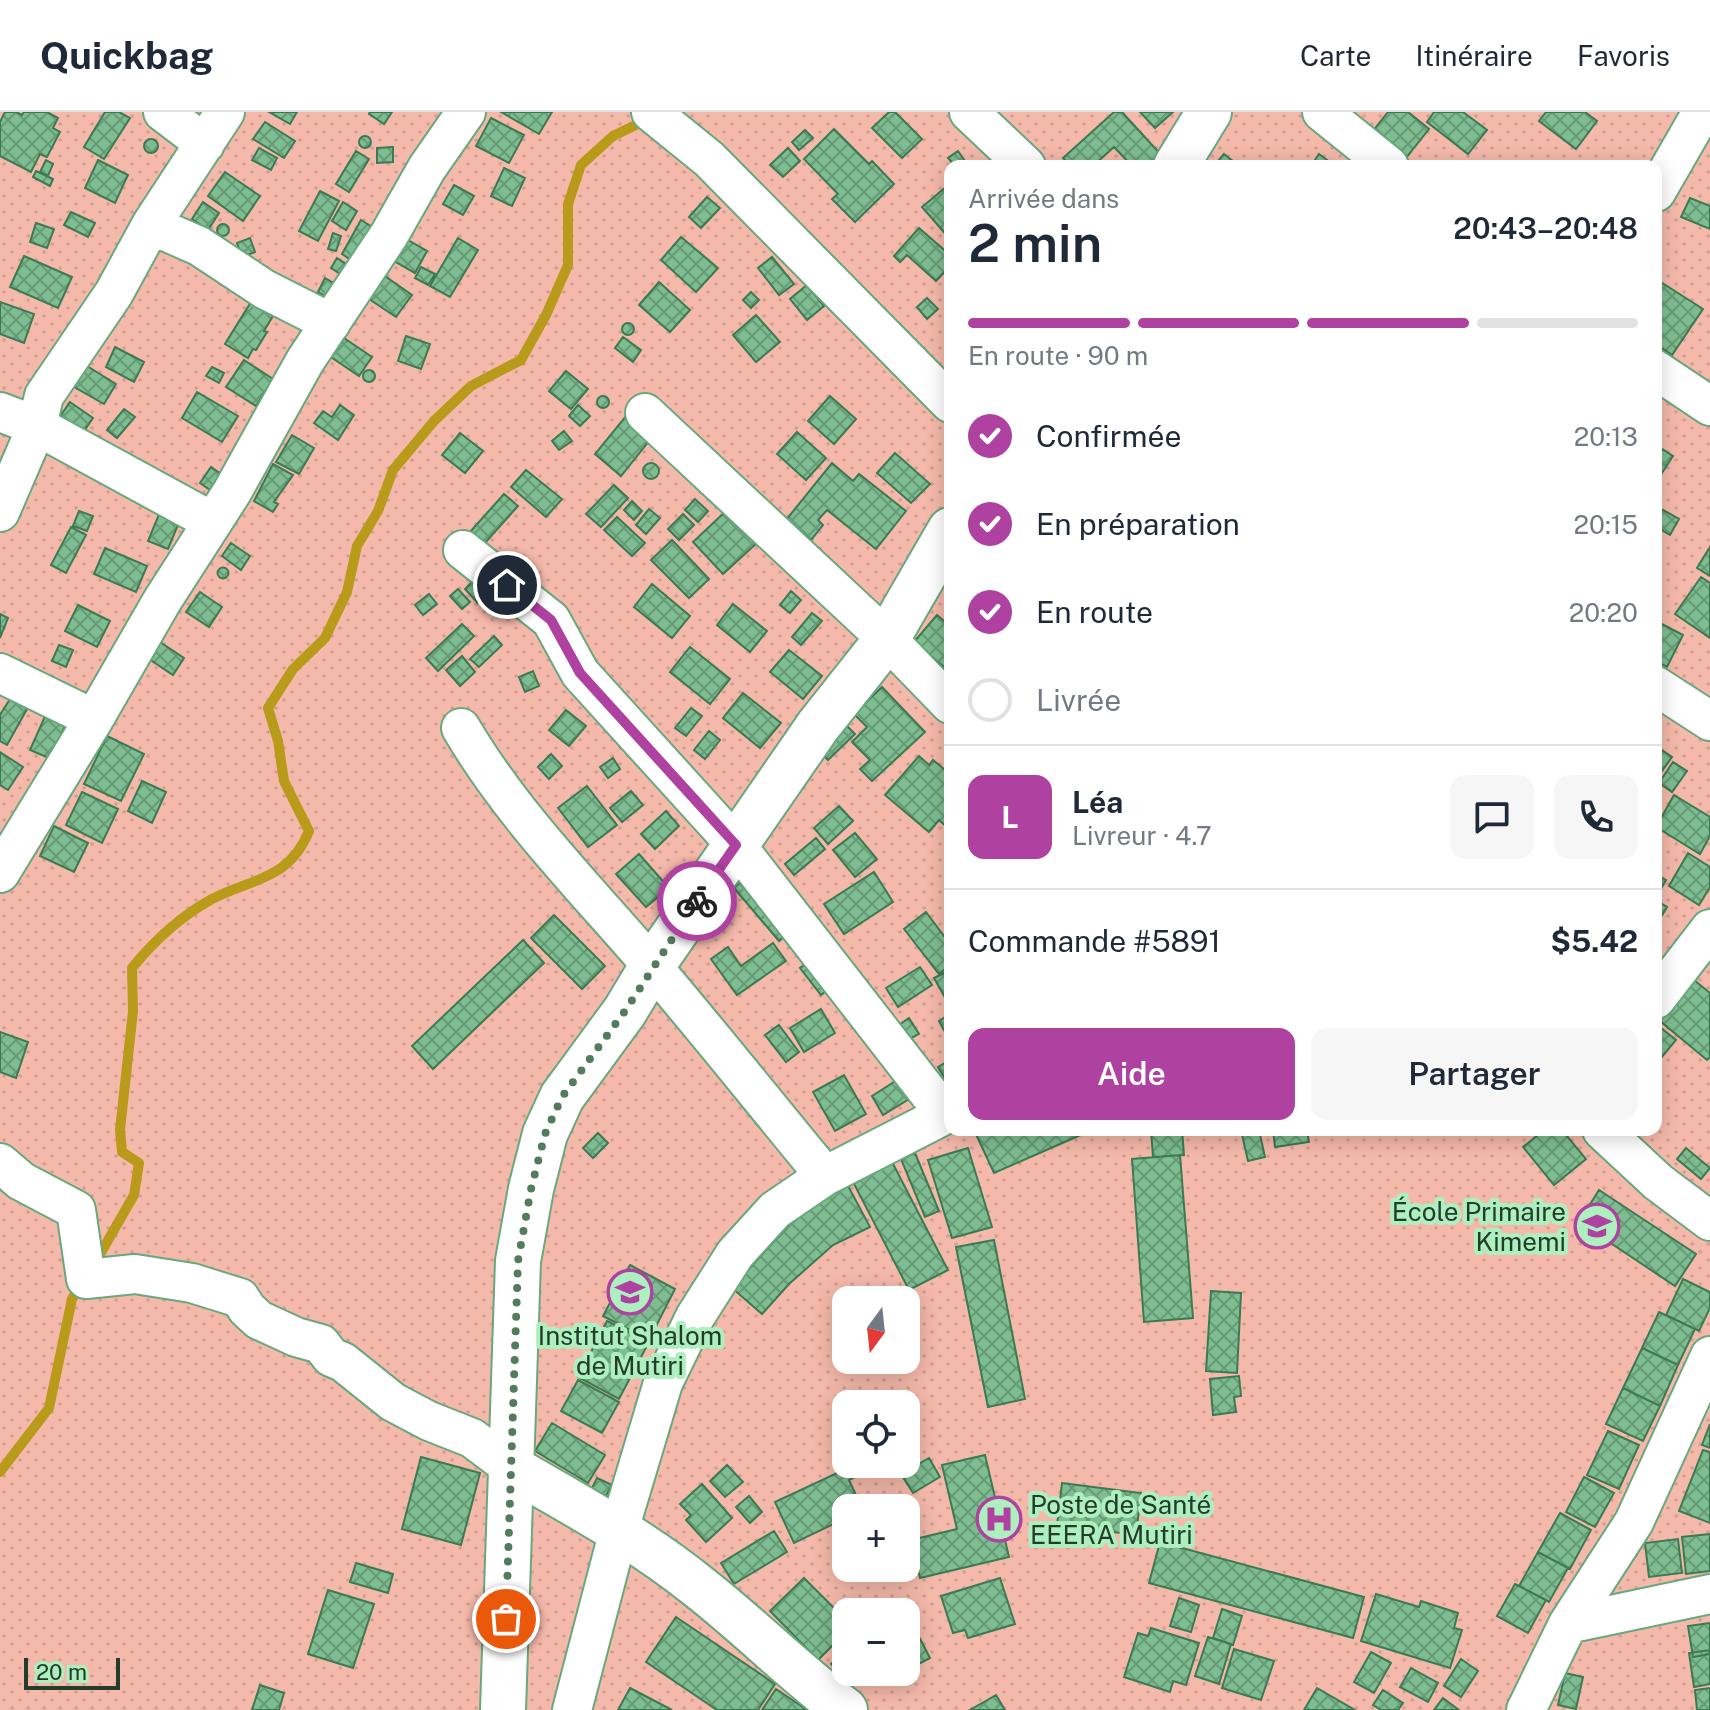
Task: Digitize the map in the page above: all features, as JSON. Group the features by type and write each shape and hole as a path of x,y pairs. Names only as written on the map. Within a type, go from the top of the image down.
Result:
{"street":[{"path":"163,112 205,144"},
{"path":"0,512 37,426 44,396 114,293 151,225 225,112"},
{"path":"0,873 162,601 213,522 305,361 466,112"},
{"path":"651,112 709,159 944,397"},
{"path":"969,112 1020,160"},
{"path":"1180,160 1209,112"},
{"path":"1322,112 1382,160"},
{"path":"1662,182 1702,112"},
{"path":"151,225 199,246 264,289 331,323"},
{"path":"1662,374 1710,406"},
{"path":"0,412 37,426 213,522"},
{"path":"645,413 887,639 944,698"},
{"path":"503,1710 518,1261 545,1134 562,1097 625,1011 652,966 818,726 887,639 944,540"},
{"path":"463,550 551,620 580,673 736,845 944,1109"},
{"path":"0,673 94,719"},
{"path":"1662,690 1710,721"},
{"path":"461,728 484,765 534,829 825,1176"},
{"path":"1663,977 1710,929"},
{"path":"572,1710 619,1530 663,1383 695,1317 735,1254 775,1210 825,1176 944,1115"},
{"path":"1608,1136 1658,1182 1710,1221"},
{"path":"0,1163 21,1181 76,1210 86,1279 135,1274 192,1283 240,1298 259,1320 296,1337 321,1344 331,1357 379,1388 393,1402 472,1438 512,1468 619,1530 700,1587 808,1682 845,1710"},
{"path":"1526,1710 1568,1624 1634,1522 1710,1356"},
{"path":"1568,1624 1710,1594"}],"shaded area":[{"path":"0,112 1710,112 1710,1710 0,1710"}],"building":[{"path":"5,112 22,115 24,112 47,112 58,118 53,128 60,132 47,157 40,154 31,172 0,156 0,122"},
{"path":"105,112 119,112 130,118 104,159 84,147"},
{"path":"269,112 297,112 290,124"},
{"path":"370,112 392,112 384,124"},
{"path":"501,112 552,112 539,134"},
{"path":"889,112 895,112 922,139 902,158 872,128"},
{"path":"1114,112 1122,112 1163,157 1159,160 1126,160 1114,147 1100,160 1063,158"},
{"path":"1140,112 1173,112 1155,128"},
{"path":"1388,112 1408,112 1429,129 1404,160 1398,160 1368,137"},
{"path":"1434,112 1463,112 1487,130 1468,154 1427,122"},
{"path":"1546,112 1585,112 1597,121 1576,149 1539,121"},
{"path":"491,118 524,135 509,163 476,146"},
{"path":"265,122 295,141 284,158 253,139"},
{"path":"834,129 894,184 855,222 832,199 838,194 804,159"},
{"path":"805,130 813,138 799,150 792,142"},
{"path":"360,137 370,137 370,147 360,147"},
{"path":"151,139 158,146 151,153 144,146"},
{"path":"393,147 393,162 377,163 377,148"},
{"path":"259,148 277,158 271,170 252,160"},
{"path":"788,148 800,161 783,177 770,165"},
{"path":"356,151 369,159 349,192 336,184"},
{"path":"958,151 964,160 950,160 948,158"},
{"path":"46,160 53,164 48,176 40,172"},
{"path":"98,160 128,175 115,203 85,188"},
{"path":"504,168 525,178 512,206 491,196"},
{"path":"36,171 53,179 50,186 33,177"},
{"path":"225,172 260,196 243,221 208,196"},
{"path":"454,185 474,196 463,215 443,204"},
{"path":"944,189 944,232 922,207"},
{"path":"320,191 339,201 318,241 299,231"},
{"path":"707,197 720,208 701,228 689,217"},
{"path":"1690,198 1710,206 1710,229 1681,217"},
{"path":"203,202 219,213 208,230 192,219"},
{"path":"343,202 357,211 346,230 332,221"},
{"path":"71,212 95,223 88,237 64,225"},
{"path":"361,220 374,228 354,262 342,254"},
{"path":"36,223 54,229 47,248 30,242"},
{"path":"218,225 228,225 228,235 218,235"},
{"path":"919,228 944,250 944,272 936,281 907,255 900,262 894,256"},
{"path":"333,233 341,236 336,251 328,249"},
{"path":"401,236 427,251 415,273 389,258"},
{"path":"681,237 718,268 696,292 661,260"},
{"path":"250,238 255,252 242,257 237,243"},
{"path":"458,238 478,250 450,297 430,286"},
{"path":"24,256 72,277 58,308 10,287"},
{"path":"772,257 794,284 779,295 758,268"},
{"path":"337,258 348,265 342,275 331,268"},
{"path":"421,267 435,274 428,285 415,278"},
{"path":"382,274 412,295 396,317 366,297"},
{"path":"325,278 339,286 331,300 318,292"},
{"path":"659,282 690,310 670,332 639,305"},
{"path":"1662,283 1703,309 1672,355 1662,348"},
{"path":"807,285 824,306 807,320 790,299"},
{"path":"751,292 759,300 751,308 743,300"},
{"path":"927,298 938,309 927,319 917,307"},
{"path":"0,302 34,314 24,343 0,334"},
{"path":"251,302 273,316 264,331 267,332 248,358 225,344"},
{"path":"756,315 780,342 756,362 733,335"},
{"path":"628,323 634,329 628,335 622,329"},
{"path":"341,336 372,357 359,376 328,355"},
{"path":"406,336 430,344 421,369 398,361"},
{"path":"623,337 641,350 633,362 615,348"},
{"path":"115,347 144,362 134,382 106,367"},
{"path":"244,360 273,379 256,406 226,387"},
{"path":"87,366 116,384 104,404 74,387"},
{"path":"212,367 224,373 219,383 206,376"},
{"path":"369,370 375,376 369,382 363,376"},
{"path":"566,371 588,389 571,409 549,391"},
{"path":"197,392 238,416 222,442 182,418"},
{"path":"603,396 609,402 603,408 597,402"},
{"path":"830,396 856,419 834,444 808,421"},
{"path":"70,402 93,418 82,434 59,418"},
{"path":"340,405 354,415 338,440 314,423 323,411 332,417"},
{"path":"578,405 590,416 580,426 569,416"},
{"path":"124,409 135,417 117,438 107,430"},
{"path":"627,415 653,436 621,476 595,454"},
{"path":"564,431 572,441 559,450 552,441"},
{"path":"797,432 826,458 806,480 777,454"},
{"path":"460,433 483,451 465,473 442,455"},
{"path":"292,435 314,448 299,474 276,462"},
{"path":"1662,449 1673,456 1662,473"},
{"path":"895,453 930,484 911,503 877,473"},
{"path":"651,463 657,465 657,477 651,479 645,477 643,471 645,465"},
{"path":"832,463 853,481 859,474 906,511 876,549 827,510 818,520 823,525 811,540 786,520"},
{"path":"273,464 293,475 274,502 278,504 273,512 254,501"},
{"path":"211,467 224,476 213,492 200,483"},
{"path":"526,470 562,499 546,517 511,487"},
{"path":"614,485 628,498 601,527 586,514"},
{"path":"504,494 518,506 484,544 470,532"},
{"path":"695,499 708,511 698,522 685,510"},
{"path":"632,501 642,511 634,520 624,510"},
{"path":"649,509 660,518 646,534 636,525"},
{"path":"1662,509 1679,519 1670,535 1662,530"},
{"path":"727,510 758,542 723,574 693,542"},
{"path":"79,511 93,516 87,531 73,526"},
{"path":"160,512 180,520 168,549 148,541"},
{"path":"683,514 694,525 679,540 668,529"},
{"path":"617,517 645,543 632,556 604,530"},
{"path":"71,527 86,535 66,573 51,565"},
{"path":"672,540 709,579 689,598 651,560"},
{"path":"231,543 250,556 241,570 222,556"},
{"path":"1710,547 1710,576 1697,568"},
{"path":"105,548 147,566 136,592 94,574"},
{"path":"223,567 229,573 223,579 217,573"},
{"path":"1701,577 1710,583 1710,638 1675,614"},
{"path":"476,578 490,591 478,603 465,589"},
{"path":"652,584 690,616 672,638 634,607"},
{"path":"458,589 470,602 462,609 450,596"},
{"path":"791,591 801,600 790,613 780,605"},
{"path":"200,592 222,607 209,627 186,612"},
{"path":"429,594 437,604 423,615 415,605"},
{"path":"733,604 767,631 750,652 717,625"},
{"path":"78,605 110,621 97,647 65,631"},
{"path":"812,613 822,621 801,645 792,637"},
{"path":"0,614 8,618 0,638"},
{"path":"937,615 944,621 944,667 914,642"},
{"path":"462,624 474,636 438,671 426,658"},
{"path":"1662,624 1683,635 1667,667 1662,664"},
{"path":"494,636 502,645 479,667 470,659"},
{"path":"160,642 184,658 173,675 149,659"},
{"path":"59,645 73,650 66,667 52,661"},
{"path":"690,647 730,679 710,704 670,672"},
{"path":"789,650 822,676 803,699 770,672"},
{"path":"462,656 475,672 460,686 446,670"},
{"path":"533,671 539,686 525,692 519,677"},
{"path":"882,687 925,732 872,781 860,769 870,760 852,742 867,727 854,714"},
{"path":"743,693 781,723 760,748 723,718"},
{"path":"10,699 27,709 7,745 0,741 0,715"},
{"path":"691,708 702,716 686,736 675,728"},
{"path":"566,710 586,726 569,746 549,730"},
{"path":"46,714 66,723 51,759 30,750"},
{"path":"842,721 855,734 828,760 815,747"},
{"path":"709,731 720,740 705,759 694,750"},
{"path":"107,736 144,754 121,801 84,784"},
{"path":"1662,750 1672,757 1662,771"},
{"path":"0,752 23,767 8,790 0,785"},
{"path":"551,754 562,766 549,779 538,767"},
{"path":"919,756 929,765 933,760 944,769 944,824 939,820 929,832 885,795"},
{"path":"613,758 620,769 608,778 600,767"},
{"path":"1673,762 1687,771 1672,792 1662,785 1662,778"},
{"path":"142,781 166,792 152,823 128,811"},
{"path":"587,786 617,825 588,847 558,808"},
{"path":"631,791 643,805 622,822 610,808"},
{"path":"82,792 118,809 102,843 66,825"},
{"path":"1674,795 1710,817 1710,836 1700,854 1662,831 1662,816"},
{"path":"839,806 853,821 828,844 814,828"},
{"path":"666,811 679,826 655,849 641,834"},
{"path":"54,826 88,843 74,872 40,856"},
{"path":"855,833 877,859 855,877 833,850"},
{"path":"816,838 825,849 794,875 785,864"},
{"path":"1688,853 1710,867 1710,887 1699,905 1669,886"},
{"path":"639,854 669,888 646,907 616,874"},
{"path":"874,872 893,902 844,934 824,904"},
{"path":"750,874 795,927 779,941 734,888"},
{"path":"926,912 944,936 944,970 939,974 904,929"},
{"path":"554,915 605,966 582,989 531,938"},
{"path":"523,940 544,963 433,1069 412,1046"},
{"path":"773,943 786,961 737,995 711,959 728,947 741,966"},
{"path":"814,958 834,985 821,995 800,968"},
{"path":"920,967 932,985 898,1007 886,988"},
{"path":"944,973 944,996 934,978"},
{"path":"1694,980 1710,993 1710,1057 1707,1060 1662,1023 1662,1019"},
{"path":"821,1009 835,1033 804,1052 790,1028"},
{"path":"909,1018 919,1034 908,1040 899,1025"},
{"path":"779,1025 799,1052 786,1062 765,1035"},
{"path":"1662,1029 1676,1040 1662,1057"},
{"path":"0,1032 28,1042 16,1078 0,1072"},
{"path":"944,1064 944,1077 938,1067"},
{"path":"844,1075 866,1114 835,1131 813,1092"},
{"path":"902,1077 914,1096 883,1115 872,1096"},
{"path":"598,1133 608,1143 593,1158 583,1148"},
{"path":"977,1136 1078,1136 994,1173"},
{"path":"1151,1136 1182,1136 1184,1155 1153,1157"},
{"path":"1242,1136 1260,1136 1265,1157 1248,1161"},
{"path":"1274,1136 1308,1136 1309,1142 1275,1147"},
{"path":"1537,1136 1567,1136 1586,1159 1554,1185 1523,1147"},
{"path":"968,1148 992,1227 952,1238 928,1160"},
{"path":"1686,1148 1710,1168 1701,1179 1677,1159"},
{"path":"915,1153 939,1211 925,1217 901,1159"},
{"path":"1180,1155 1193,1318 1144,1322 1132,1159"},
{"path":"891,1160 948,1270 917,1286 907,1286 852,1180"},
{"path":"847,1184 870,1227 833,1245 789,1284 762,1314 732,1288 807,1204"},
{"path":"1599,1190 1696,1254 1675,1286 1579,1222"},
{"path":"994,1240 1025,1399 988,1407 956,1247"},
{"path":"630,1265 675,1289 649,1340 603,1316"},
{"path":"1683,1279 1710,1292 1710,1308 1699,1331 1666,1315"},
{"path":"1211,1291 1241,1293 1237,1373 1206,1371"},
{"path":"1659,1312 1695,1329 1678,1365 1642,1348"},
{"path":"607,1321 649,1342 619,1399 578,1377"},
{"path":"1642,1348 1678,1365 1660,1406 1623,1388"},
{"path":"1239,1376 1241,1396 1234,1397 1236,1412 1213,1415 1210,1379"},
{"path":"578,1380 619,1402 602,1433 561,1411"},
{"path":"1623,1388 1660,1406 1643,1441 1606,1424"},
{"path":"552,1423 605,1455 588,1483 535,1451"},
{"path":"1710,1424 1710,1448 1702,1445"},
{"path":"1608,1431 1639,1445 1619,1489 1587,1475"},
{"path":"1703,1450 1710,1452 1710,1523 1679,1511"},
{"path":"985,1455 1009,1557 920,1578 920,1538 957,1529 942,1465"},
{"path":"421,1457 480,1473 461,1545 402,1529"},
{"path":"929,1458 940,1477 913,1493 904,1478 920,1478 920,1463"},
{"path":"727,1465 743,1482 725,1497 710,1481"},
{"path":"832,1475 832,1478 853,1478 849,1480 856,1494 832,1494 832,1525 794,1543 775,1502"},
{"path":"1584,1477 1614,1493 1595,1527 1566,1512"},
{"path":"597,1478 612,1485 603,1501 589,1494"},
{"path":"1062,1483 1141,1493 1136,1535 1057,1525"},
{"path":"702,1484 732,1518 706,1542 686,1520 691,1515 680,1504"},
{"path":"749,1496 762,1512 750,1523 736,1507"},
{"path":"1560,1513 1591,1530 1570,1569 1538,1552"},
{"path":"774,1531 787,1552 734,1584 721,1563"},
{"path":"1710,1534 1710,1571 1686,1574 1682,1537"},
{"path":"1678,1539 1682,1573 1649,1577 1645,1543"},
{"path":"1160,1542 1364,1597 1353,1638 1149,1583"},
{"path":"1538,1552 1568,1568 1549,1602 1519,1586"},
{"path":"356,1563 393,1574 388,1593 350,1582"},
{"path":"804,1578 832,1606 832,1646 818,1660 770,1611"},
{"path":"1000,1578 1015,1624 968,1638 965,1630 953,1633 941,1596"},
{"path":"1515,1584 1546,1600 1528,1633 1497,1616"},
{"path":"328,1590 374,1604 353,1668 308,1654"},
{"path":"1376,1594 1419,1607 1421,1601 1458,1613 1454,1628 1462,1630 1450,1668 1361,1641"},
{"path":"1179,1598 1199,1605 1191,1632 1170,1626"},
{"path":"1222,1609 1242,1616 1233,1645 1213,1638"},
{"path":"676,1617 775,1684 758,1710 717,1710 646,1662"},
{"path":"1710,1623 1710,1654 1693,1657 1688,1626"},
{"path":"1151,1628 1199,1643 1186,1685 1173,1681 1170,1692 1124,1677 1138,1633 1148,1636"},
{"path":"1208,1637 1231,1644 1219,1684 1195,1676"},
{"path":"920,1639 930,1658 920,1663"},
{"path":"1234,1649 1274,1661 1261,1700 1222,1688"},
{"path":"1710,1650 1710,1684 1694,1687 1689,1653"},
{"path":"1371,1652 1391,1663 1374,1693 1354,1682"},
{"path":"1461,1659 1478,1671 1461,1697 1444,1686"},
{"path":"1411,1668 1438,1683 1428,1702 1400,1687"},
{"path":"1565,1673 1583,1677 1576,1709 1558,1705"},
{"path":"260,1685 284,1693 279,1710 252,1710"},
{"path":"630,1688 672,1710 618,1710"},
{"path":"1317,1688 1355,1710 1304,1710"},
{"path":"1710,1688 1710,1710 1697,1710 1695,1690"},
{"path":"776,1689 807,1710 762,1710"},
{"path":"1383,1690 1403,1703 1398,1710 1381,1710 1373,1705"},
{"path":"996,1695 1005,1710 970,1710"},
{"path":"1443,1698 1459,1710 1434,1710"}],"waterway":[{"path":"95,1263 134,1195 139,1163 122,1152 120,1130 133,1011 132,968 159,939 190,913 212,899 280,869 301,847 309,831 284,781 278,741 268,708 293,669 325,638 347,592 357,546 378,511 393,470 434,421 471,386 521,360 546,315 568,265 568,204 581,165 613,136 648,119"},
{"path":"0,1472 49,1408 72,1299 82,1283"}],"way so far":[{"path":"506,1619 518,1261 545,1134 562,1097 625,1011 697,901"}],"place":[{"name":"École Primaire Kimemi","path":"1597,1226"},
{"name":"Institut Shalom de Mutiri","path":"630,1292"},
{"name":"Poste de Santé EEERA Mutiri","path":"999,1519"}],"route":[{"path":"507,585 551,620 580,673 736,845 697,901"}]}
